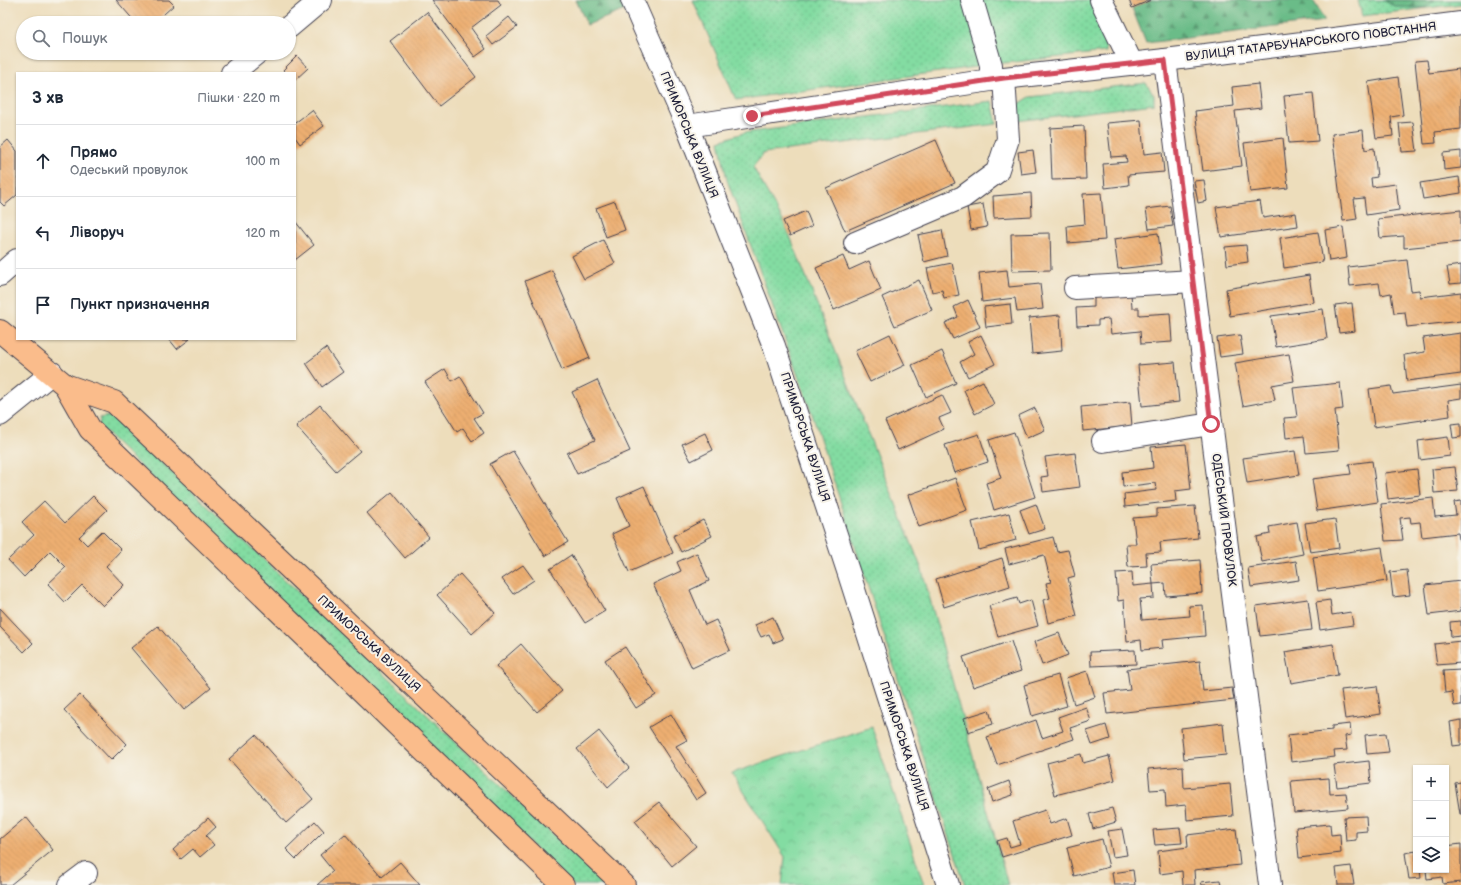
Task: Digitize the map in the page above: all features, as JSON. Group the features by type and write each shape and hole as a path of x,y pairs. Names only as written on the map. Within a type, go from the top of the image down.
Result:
{"main road":[{"path":"0,331 59,379 90,429 563,885"},
{"name":"ПРИМОРСЬКА ВУЛИЦЯ","path":"59,379 114,402 624,885"}],"street":[{"path":"296,21 321,0"},
{"name":"ПРИМОРСЬКА ВУЛИЦЯ","path":"632,0 687,126 774,346 849,574 948,885"},
{"path":"855,243 963,197 997,172 1008,139 998,79 991,65 972,0"},
{"path":"1101,0 1132,64"},
{"name":"ВУЛИЦЯ ТАТАРБУНАРСЬКОГО ПОВСТАННЯ","path":"687,126 998,79 1461,23"},
{"path":"233,72 248,60"},
{"name":"ОДЕСЬКИЙ ПРОВУЛОК","path":"1165,60 1270,885"},
{"path":"0,275 16,261"},
{"path":"1075,288 1193,281"},
{"path":"0,415 59,379"},
{"path":"1103,441 1211,424"}],"green space":[{"path":"576,0 630,0 633,7 587,25"},
{"path":"693,0 1090,0 1106,36 1106,52 1004,63 736,100"},
{"path":"1151,0 1313,0 1325,21 1146,43 1132,8"},
{"path":"1358,0 1461,0 1461,4 1362,16"},
{"path":"1383,0 1434,0 1425,8 1396,7"},
{"path":"1146,83 1154,95 1154,104 1017,121 1017,105 1030,97"},
{"path":"992,101 997,124 764,153 753,167 790,236 922,570 1008,885 965,885 813,417 727,180 719,141 743,133"},
{"path":"109,416 118,421 606,885 573,885 99,426 100,418"},
{"path":"872,727 924,885 782,885 785,857 732,773"}],"building":[{"path":"116,0 169,0 174,5 162,16 130,16"},
{"path":"432,0 498,0 501,5 471,28 486,49 475,57"},
{"path":"1129,0 1151,0 1132,8"},
{"path":"427,12 476,77 439,106 390,41"},
{"path":"509,17 517,27 493,45 486,36"},
{"path":"297,56 308,68 296,79 296,72 285,72 283,70 293,60 296,60"},
{"path":"1427,60 1429,73 1459,69 1461,90 1461,129 1435,132 1436,143 1424,144 1415,61"},
{"path":"1398,77 1403,115 1391,117 1393,136 1376,138 1368,82"},
{"path":"1258,84 1261,108 1235,111 1242,166 1203,171 1195,111 1234,106 1232,87"},
{"path":"1313,93 1318,141 1289,143 1284,96"},
{"path":"312,110 324,126 300,144 296,138 296,122"},
{"path":"1141,120 1144,154 1162,152 1164,172 1128,175 1129,185 1105,188 1103,164 1127,162 1126,156 1111,157 1107,123"},
{"path":"1413,122 1417,151 1402,152 1399,123"},
{"path":"1084,126 1086,179 1052,180 1050,128"},
{"path":"1363,130 1365,150 1374,148 1377,177 1371,178 1372,187 1396,184 1399,210 1366,215 1364,198 1354,199 1357,219 1343,221 1332,134"},
{"path":"1283,138 1288,188 1250,192 1244,143"},
{"path":"8,140 16,150 16,196 4,206 0,202 0,147"},
{"path":"936,140 955,183 845,231 826,188"},
{"path":"1033,150 1036,172 1021,174 1018,152"},
{"path":"1461,151 1461,168 1444,170 1443,153"},
{"path":"1459,177 1461,193 1423,199 1420,183"},
{"path":"1204,180 1207,201 1198,203 1194,181"},
{"path":"1031,193 1032,216 994,218 993,196"},
{"path":"1101,193 1105,240 1068,243 1067,226 1085,224 1083,194"},
{"path":"615,201 625,230 606,237 596,208"},
{"path":"1260,201 1263,218 1296,213 1298,226 1221,237 1216,207"},
{"path":"983,204 987,227 971,230 967,207"},
{"path":"1170,206 1173,226 1149,229 1146,209"},
{"path":"1461,210 1461,242 1404,248 1404,236 1380,238 1378,219"},
{"path":"806,211 812,226 790,236 783,221"},
{"path":"296,222 314,245 296,259"},
{"path":"1343,227 1347,258 1329,261 1325,230"},
{"path":"942,230 947,256 924,262 918,235"},
{"path":"1318,232 1323,262 1284,268 1280,238"},
{"path":"1050,233 1051,270 1012,271 1011,234"},
{"path":"1158,233 1162,264 1118,269 1114,239"},
{"path":"603,240 615,263 584,279 572,256"},
{"path":"1246,245 1248,262 1227,265 1225,247"},
{"path":"843,256 849,270 869,261 881,290 834,310 816,268"},
{"path":"1407,260 1411,291 1419,290 1420,297 1461,292 1461,321 1407,327 1405,312 1394,313 1391,293 1381,295 1379,283 1350,286 1348,267"},
{"path":"952,263 959,295 944,298 942,290 932,292 927,268"},
{"path":"1461,265 1461,283 1450,284 1447,267"},
{"path":"552,270 590,358 562,370 525,281"},
{"path":"1007,270 1009,287 1040,284 1043,309 1017,312 1015,298 982,302 979,273"},
{"path":"1309,275 1313,302 1230,316 1226,289"},
{"path":"919,280 932,310 895,326 882,297"},
{"path":"1131,293 1132,308 1139,308 1139,315 1170,313 1172,342 1141,344 1140,331 1111,334 1109,319 1098,320 1098,325 1077,326 1076,308 1094,307 1094,295"},
{"path":"968,300 980,327 953,339 945,323 958,317 954,307"},
{"path":"1352,303 1355,331 1339,333 1335,305"},
{"path":"1010,304 1012,324 986,327 984,307"},
{"path":"1323,309 1327,339 1276,347 1271,316"},
{"path":"1060,315 1062,351 1032,354 1029,318"},
{"path":"1461,333 1461,374 1407,381 1404,355 1425,352 1423,338"},
{"path":"890,334 905,365 870,382 855,351"},
{"path":"981,335 995,364 968,377 960,362 974,354 968,342"},
{"path":"1240,335 1243,354 1220,357 1217,338"},
{"path":"170,340 189,340 177,349"},
{"path":"326,348 343,372 322,387 306,363"},
{"path":"942,351 956,383 926,397 912,365"},
{"path":"1289,354 1294,381 1272,385 1275,400 1243,406 1235,363"},
{"path":"1175,362 1179,402 1142,406 1138,365"},
{"path":"445,369 452,381 460,376 483,413 474,418 484,433 472,441 463,428 457,432 425,382"},
{"path":"597,380 630,451 577,474 567,453 595,440 572,392"},
{"path":"983,381 994,404 975,414 964,390"},
{"path":"1340,383 1343,409 1335,410 1339,450 1306,453 1304,436 1286,438 1284,418 1297,417 1293,388"},
{"path":"1461,385 1461,398 1448,400 1450,416 1374,427 1369,389 1391,386 1393,394"},
{"path":"942,395 951,413 939,418 944,429 898,450 885,421"},
{"path":"1130,402 1132,426 1083,431 1081,407"},
{"path":"320,405 360,451 336,471 296,426"},
{"path":"1035,408 1045,430 1027,438 1018,416"},
{"path":"1461,423 1461,437 1453,438 1451,424"},
{"path":"1014,432 1035,497 994,510 986,483 1001,478 989,440"},
{"path":"705,433 713,450 691,461 682,444"},
{"path":"979,434 988,462 954,473 945,445"},
{"path":"1448,437 1450,456 1420,460 1418,441"},
{"path":"1186,444 1191,489 1175,491 1176,501 1125,507 1124,494 1156,490 1155,483 1123,487 1122,472 1153,468 1151,447"},
{"path":"513,451 568,542 545,556 490,464"},
{"path":"1295,451 1299,475 1247,483 1243,458"},
{"path":"1075,453 1080,487 1043,492 1041,477 1048,476 1045,457"},
{"path":"1372,461 1378,502 1317,511 1312,479 1351,474 1349,464"},
{"path":"1455,467 1458,491 1434,493 1432,469"},
{"path":"1417,469 1420,495 1388,499 1385,473"},
{"path":"955,478 967,510 919,527 908,495"},
{"path":"644,486 673,553 629,572 612,534 629,526 617,498"},
{"path":"392,492 429,537 405,558 367,513"},
{"path":"93,496 107,510 79,537 87,545 102,531 121,550 106,566 124,585 103,606 82,585 65,602 48,584 66,567 50,551 24,577 8,560 34,535 22,522 44,501 65,523"},
{"path":"1433,498 1435,517 1456,515 1454,502 1461,501 1461,551 1458,533 1422,537 1420,522 1411,523 1410,517 1400,518 1403,540 1385,541 1381,504"},
{"path":"1036,504 1045,529 1029,534 1020,510"},
{"path":"1195,506 1198,538 1160,542 1161,552 1146,553 1147,566 1128,567 1126,544 1136,544 1133,518 1157,516 1157,509"},
{"path":"1009,513 1016,540 979,550 972,522"},
{"path":"1335,519 1339,548 1310,552 1305,523"},
{"path":"703,520 712,536 681,552 673,536"},
{"path":"1297,522 1303,554 1262,562 1257,537 1270,534 1269,527"},
{"path":"1053,537 1057,552 1068,550 1075,576 1068,578 1077,616 1048,623 1043,600 1050,598 1046,583 1051,582 1044,555 1009,564 1005,549"},
{"path":"1382,547 1387,581 1318,591 1313,557"},
{"path":"697,553 709,581 690,590 705,625 716,620 730,650 692,668 653,584 681,571 677,562"},
{"path":"571,555 605,611 585,623 550,569"},
{"path":"1002,558 1010,586 944,607 936,579"},
{"path":"1200,560 1202,593 1166,596 1165,583 1153,584 1151,564"},
{"path":"1296,561 1299,580 1251,587 1248,568"},
{"path":"523,565 534,580 513,594 502,579"},
{"path":"1407,570 1410,595 1393,597 1390,572"},
{"path":"1132,572 1133,586 1153,584 1154,598 1140,599 1142,620 1190,616 1189,606 1203,605 1205,636 1162,640 1163,648 1142,650 1141,640 1127,642 1124,600 1118,601 1116,573"},
{"path":"460,574 495,613 472,634 437,595"},
{"path":"1461,581 1461,611 1429,615 1425,585"},
{"path":"1017,598 1019,604 1031,600 1038,626 998,637 989,606"},
{"path":"1308,599 1312,630 1260,636 1256,606"},
{"path":"1330,600 1332,615 1351,612 1353,625 1320,630 1316,602"},
{"path":"0,608 33,643 24,652 0,627"},
{"path":"773,617 783,639 773,643 769,634 761,637 755,625"},
{"path":"1461,621 1461,636 1451,637 1450,622"},
{"path":"158,626 211,688 184,710 131,648"},
{"path":"1059,633 1068,655 1042,665 1034,642"},
{"path":"1011,641 1021,671 973,687 963,657"},
{"path":"1461,641 1461,663 1437,665 1434,644"},
{"path":"521,644 562,691 537,712 496,666"},
{"path":"1333,644 1338,675 1291,683 1285,652"},
{"path":"625,647 656,695 636,708 605,660"},
{"path":"1135,650 1136,664 1091,666 1090,652"},
{"path":"1200,661 1203,691 1232,688 1234,700 1107,714 1104,693 1130,690 1127,669"},
{"path":"1461,670 1461,705 1454,706 1452,692 1445,693 1443,671"},
{"path":"1087,671 1095,697 1074,704 1066,678"},
{"path":"1058,675 1067,706 1032,716 1024,685"},
{"path":"1377,686 1381,714 1345,719 1341,690"},
{"path":"80,695 127,744 111,760 64,710"},
{"path":"1086,707 1091,721 1070,728 1074,739 997,765 987,737 1036,720 1042,738 1063,731 1058,717"},
{"path":"989,710 993,724 968,732 964,718"},
{"path":"671,714 687,740 676,746 706,793 696,800 649,727"},
{"path":"1461,720 1461,745 1453,746 1450,722"},
{"path":"1223,723 1226,755 1184,759 1181,728"},
{"path":"1350,724 1351,735 1345,736 1347,750 1334,751 1335,757 1291,762 1288,735 1332,730 1332,726"},
{"path":"1106,725 1110,739 1092,745 1087,731"},
{"path":"599,731 629,768 608,787 577,749"},
{"path":"1386,733 1389,752 1367,754 1365,735"},
{"path":"256,735 313,799 286,823 229,759"},
{"path":"1081,754 1083,763 1109,756 1115,780 1055,795 1047,763"},
{"path":"1369,761 1371,783 1337,787 1334,765"},
{"path":"1183,766 1184,788 1230,784 1233,816 1187,820 1186,805 1166,807 1165,789 1150,790 1148,769"},
{"path":"1329,778 1330,794 1346,793 1348,808 1294,813 1291,781"},
{"path":"1009,781 1013,795 992,802 988,789"},
{"path":"1461,782 1461,814 1460,814 1455,783"},
{"path":"659,802 696,846 672,866 635,821"},
{"path":"1112,808 1116,822 1093,829 1089,814"},
{"path":"1045,810 1050,824 1067,818 1072,835 1002,857 997,841 1007,838 1010,847 1020,844 1013,821"},
{"path":"1366,816 1367,831 1356,832 1356,840 1346,841 1344,817"},
{"path":"26,817 53,850 10,885 0,885 0,839"},
{"path":"208,818 216,827 206,836 214,845 200,857 193,849 181,859 173,850"},
{"path":"315,821 324,831 296,859 286,849"},
{"path":"1330,824 1331,835 1340,834 1341,853 1299,858 1296,827"},
{"path":"1180,828 1182,843 1155,845 1153,830"},
{"path":"1122,829 1127,855 1113,857 1108,831"},
{"path":"1236,829 1240,865 1194,870 1195,885 1183,885 1182,871 1160,874 1158,851 1188,847 1187,835"},
{"path":"345,834 382,877 400,862 420,885 317,885 333,871 320,855"},
{"path":"1102,839 1109,867 1074,876 1067,848"},
{"path":"1461,844 1461,882 1443,884 1442,877 1427,879 1426,873 1449,873 1449,846"},
{"path":"1413,852 1413,873 1420,873 1421,878 1409,879 1405,853"},
{"path":"1351,866 1354,885 1338,885 1336,868"},
{"path":"1133,870 1135,885 1114,885 1112,873"},
{"path":"1220,880 1221,885 1202,885 1201,882"}],"route":[{"path":"752,116 1004,78 1165,60 1211,424"}]}
